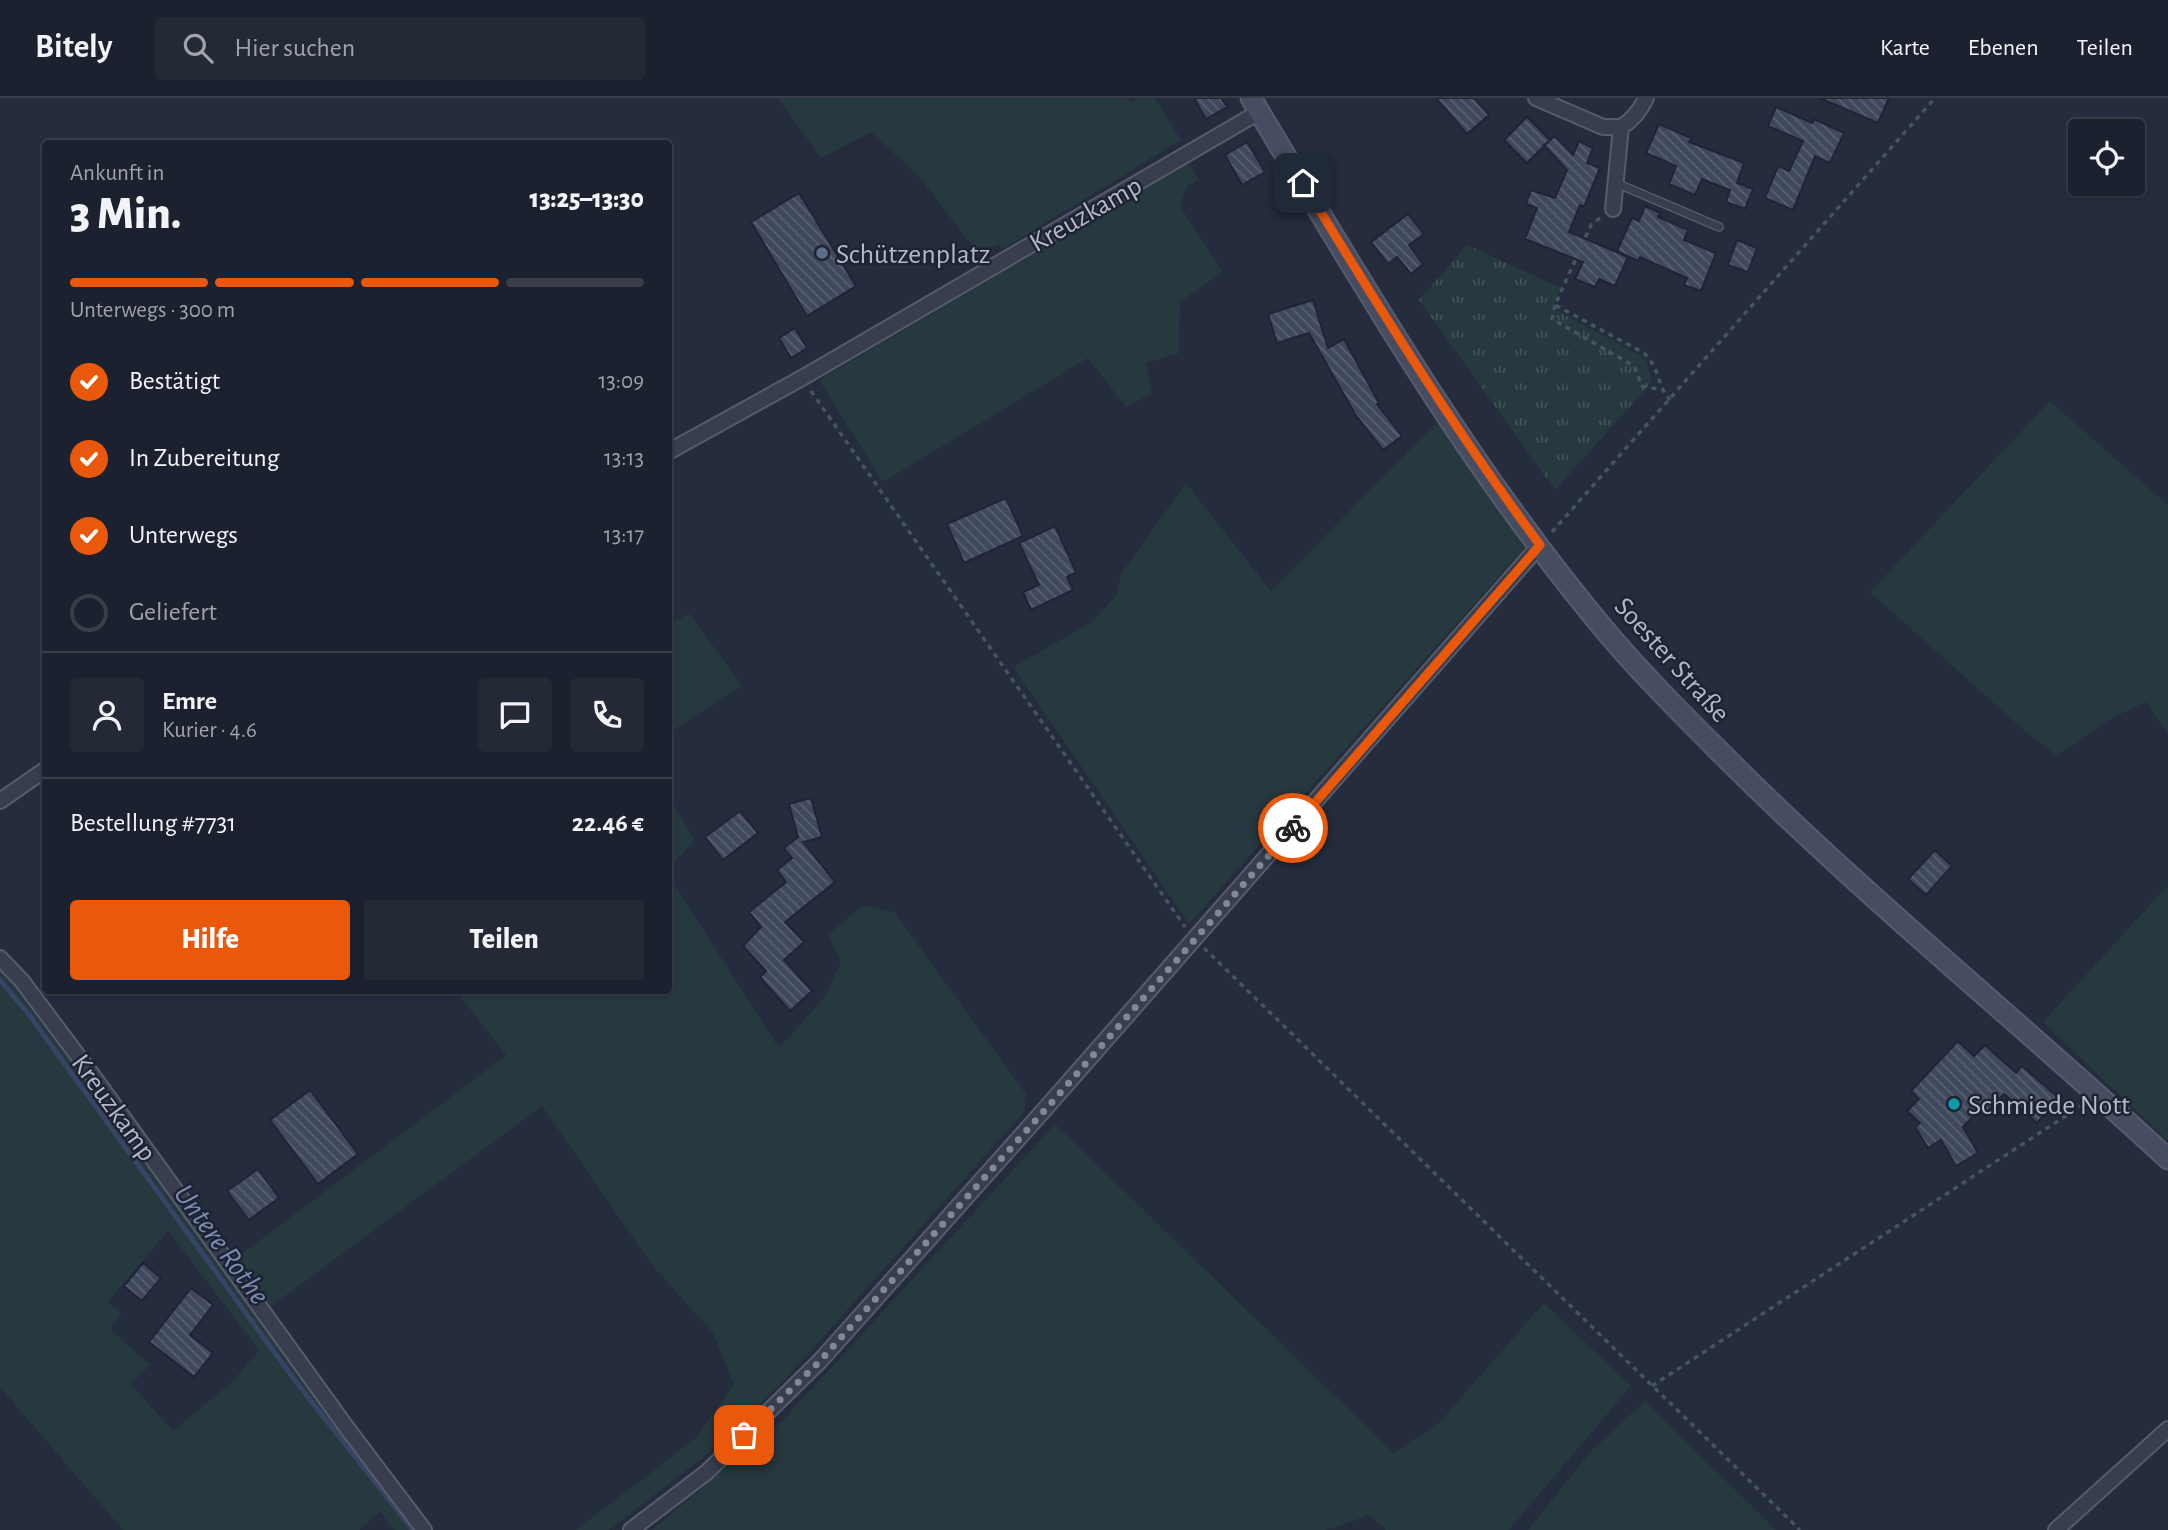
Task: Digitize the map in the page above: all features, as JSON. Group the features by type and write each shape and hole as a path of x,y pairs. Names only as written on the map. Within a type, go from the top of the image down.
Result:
{"main road":[{"name":"Soester Straße","path":"1255,105 1405,349 1494,483 1609,635 1678,710 1832,862 2168,1159"}],"street":[{"path":"1536,98 1603,127 1621,127 1630,122 1642,108 1646,98"},
{"name":"Kreuzkamp","path":"672,450 802,378 1255,105"},
{"path":"1613,209 1621,127"},
{"path":"631,1530 707,1472 820,1361 1194,941 1540,545"},
{"path":"0,801 42,772"},
{"name":"Kreuzkamp","path":"0,958 22,981 93,1076 346,1428 424,1530"},
{"path":"2056,1530 2168,1430"}],"lane":[{"path":"1615,183 1719,227"}],"path":[{"path":"1540,545 1935,98"},
{"path":"1613,209 1591,225 1555,305 1552,319 1634,366 1642,386 1664,390"},
{"path":"1555,305 1644,354 1655,363 1670,400"},
{"path":"802,378 1194,941 1221,963 1800,1530"},
{"path":"1652,1386 2098,1095"}],"green space":[{"path":"778,98 1128,98 1131,102 1140,98 1155,98 1181,140 1003,249 998,244 979,255 921,179 872,132 821,158"},
{"path":"1188,163 1199,179 1186,187 1180,206 1223,272 1180,302 1179,353 1146,363 1152,393 1126,407 1088,358 883,482 819,380"},
{"path":"1467,245 1561,288 1552,308 1645,358 1652,382 1555,490 1419,300"},
{"path":"2050,401 2168,505 2168,735 2146,702 2114,717 2057,756 2027,733 1870,592"},
{"path":"1440,419 1524,548 1189,924 1013,667 1092,622 1116,596 1121,574 1186,483 1271,591"},
{"path":"690,614 742,686 672,731 672,622"},
{"path":"672,803 695,840 672,865"},
{"path":"672,881 779,1048 825,997 841,962 828,935 863,905 895,913 1026,1094 1025,1111 782,1383 701,1459 609,1530 576,1530 697,1437 734,1384 713,1333 652,1265 542,1106 270,1307 235,1259 506,1055 458,994 672,994"},
{"path":"2168,885 2168,1141 2043,1022"},
{"path":"0,964 166,1183 302,1377 420,1530 394,1530 380,1512 359,1530 123,1530 0,1387","holes":["168,1231 259,1350 234,1380 173,1431 131,1384 150,1365 110,1329 122,1314 108,1302"]},
{"path":"1055,1124 1394,1453 1439,1423 1544,1303 1631,1386 1509,1530 1386,1530 1369,1515 1326,1530 652,1530 784,1419"},
{"path":"1645,1401 1776,1530 1528,1530 1591,1451"}],"building":[{"path":"1194,98 1221,98 1227,107 1206,119"},
{"path":"1436,98 1474,98 1489,115 1467,134"},
{"path":"1820,98 1889,98 1878,123"},
{"path":"1776,107 1812,123 1814,119 1844,133 1830,163 1815,156 1793,210 1765,198 1778,166 1789,171 1803,141 1768,126"},
{"path":"1527,117 1550,140 1527,163 1504,140"},
{"path":"1659,124 1691,138 1689,142 1744,163 1737,183 1753,189 1745,209 1726,202 1730,190 1702,179 1695,195 1669,184 1676,166 1646,153"},
{"path":"1555,136 1573,155 1579,141 1593,148 1587,163 1600,168 1584,207 1580,205 1569,232 1628,257 1615,286 1599,279 1595,287 1575,279 1583,262 1525,239 1537,208 1526,204 1531,190 1555,198 1567,170 1544,145"},
{"path":"1247,142 1265,172 1242,185 1225,155"},
{"path":"799,193 856,286 807,316 751,222"},
{"path":"1645,206 1660,213 1658,217 1688,230 1684,240 1716,253 1701,291 1684,285 1687,278 1640,257 1638,261 1617,251 1632,218 1639,221"},
{"path":"1408,214 1424,234 1409,245 1423,264 1411,274 1397,257 1388,264 1371,242"},
{"path":"1737,240 1757,248 1748,272 1728,265"},
{"path":"1313,300 1328,348 1344,339 1379,403 1377,404 1402,436 1383,450 1355,414 1309,333 1277,343 1268,314"},
{"path":"795,328 807,348 791,358 779,338"},
{"path":"1006,498 1023,536 964,563 947,524"},
{"path":"1055,526 1076,572 1067,577 1073,590 1031,610 1023,592 1039,585 1019,543"},
{"path":"811,798 822,837 803,842 835,882 785,922 804,942 784,960 812,991 790,1011 760,977 766,971 743,946 761,927 749,912 786,882 777,870 792,858 784,848 798,837 789,804"},
{"path":"740,811 758,833 723,860 705,837"},
{"path":"1935,850 1952,866 1926,895 1908,879"},
{"name":"Schmiede Nott","path":"1958,1041 1974,1056 1985,1045 2016,1073 2022,1066 2059,1098 2037,1123 2004,1094 1984,1115 1979,1110 1963,1127 1978,1153 1956,1166 1941,1140 1928,1148 1915,1127 1920,1123 1907,1111 1919,1099 1911,1091"},
{"path":"310,1090 358,1154 318,1184 270,1120"},
{"path":"258,1169 279,1198 249,1220 227,1191"},
{"path":"143,1263 161,1278 142,1301 124,1286"},
{"path":"191,1288 213,1305 190,1335 213,1353 194,1377 149,1342"}],"waterway":[{"name":"Untere Rothe","path":"0,980 27,1012 296,1382 413,1530"}],"way so far":[{"path":"744,1435 820,1361 1293,828"}],"place":[{"name":"Schützenplatz","path":"822,253"},
{"name":"Schmiede Nott","path":"1954,1104"}],"route":[{"path":"1293,828 1540,545 1494,483 1405,349 1303,183"}]}
